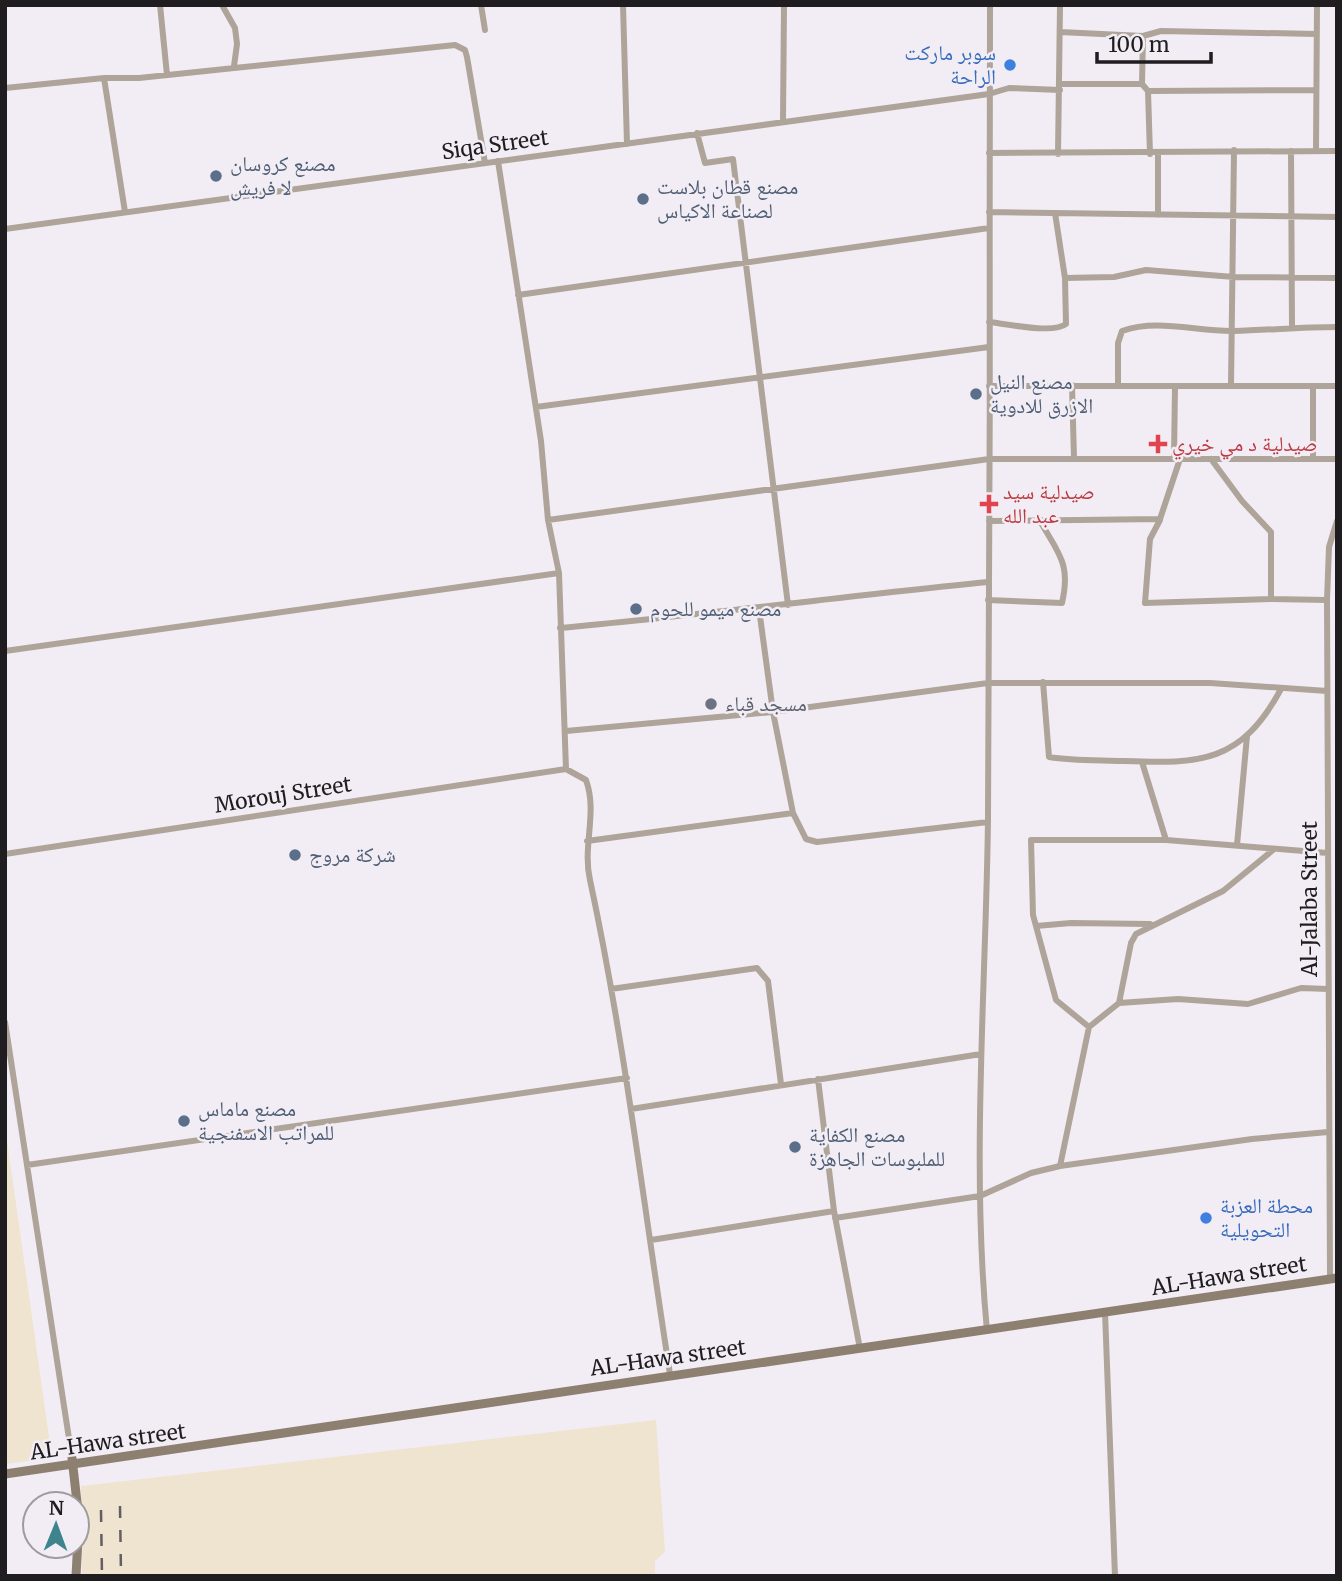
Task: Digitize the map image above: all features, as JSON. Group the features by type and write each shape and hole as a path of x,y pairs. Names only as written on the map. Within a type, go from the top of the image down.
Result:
{"street":[{"path":"160,5 167,75"},
{"path":"222,5 235,28 237,44 234,66"},
{"path":"481,5 485,30"},
{"path":"623,5 627,144"},
{"path":"783,5 783,121"},
{"path":"987,1331 980,1255 981,1055 988,822 989,5"},
{"path":"1058,154 1060,5"},
{"path":"1317,5 1317,150"},
{"path":"1060,32 1143,36 1161,31 1316,34"},
{"path":"1143,36 1142,84 1148,91 1150,154"},
{"path":"5,88 167,75 455,45 465,50 467,57 485,163"},
{"path":"104,78 125,212"},
{"name":"Siqa Street","path":"5,229 989,94 1009,88 1142,84"},
{"path":"1148,91 1315,90"},
{"path":"697,133 705,163 733,159 771,488 788,605"},
{"path":"1231,386 1234,150"},
{"path":"1291,151 1292,327"},
{"path":"989,153 1337,151"},
{"path":"1158,154 1158,215"},
{"path":"498,161 536,407 548,520 559,573 566,769 586,780 590,789 590,820 585,858 600,917 627,1078 670,1374"},
{"path":"989,212 1337,217"},
{"path":"989,322 1063,327 1068,315 1055,214"},
{"path":"518,295 989,228"},
{"path":"1065,278 1114,277 1146,270 1234,276 1337,278"},
{"path":"1118,386 1118,343 1122,331 1159,326 1233,331 1337,327"},
{"path":"536,407 989,347"},
{"path":"1072,385 1074,458"},
{"path":"989,386 1337,386"},
{"path":"1175,386 1177,459 1160,519 1150,539 1145,603 1327,600"},
{"path":"1312,459 1313,386"},
{"path":"548,520 989,459 1337,459"},
{"path":"1211,459 1242,501 1271,532 1271,599"},
{"path":"989,522 1160,519"},
{"path":"988,600 1062,603 1068,579 1062,559 1040,521"},
{"name":"Al-Jalaba Street","path":"1334,1278 1328,1132 1327,600 1329,547 1337,521"},
{"path":"1329,547 1337,547"},
{"path":"5,651 559,573"},
{"path":"560,628 759,609 988,582"},
{"path":"759,609 772,712 793,813 806,839 817,842 988,822"},
{"path":"1327,620 1337,619"},
{"path":"1327,681 1337,681"},
{"path":"1043,682 1045,749 1049,757 1142,762 1198,761 1214,757 1247,736 1264,717 1281,689"},
{"path":"566,731 772,712 988,683 1210,683 1327,691"},
{"path":"1237,845 1247,736"},
{"path":"1327,755 1337,754"},
{"path":"1142,762 1166,840"},
{"name":"Morouj Street","path":"5,854 566,769"},
{"path":"587,841 793,813"},
{"path":"1327,827 1337,827"},
{"path":"1089,1027 1056,1000 1031,898 1031,840 1166,840 1328,853"},
{"path":"1119,1003 1131,943 1136,934 1223,891 1273,850"},
{"path":"1328,877 1337,877"},
{"path":"1036,926 1156,924"},
{"path":"1328,957 1337,956"},
{"path":"611,989 757,968 768,981 780,1084"},
{"path":"1060,1166 1089,1027 1119,1003 1178,999 1248,1004 1301,988 1328,989"},
{"path":"5,1022 73,1461 79,1520 76,1576"},
{"path":"631,1109 981,1055"},
{"path":"27,1165 627,1078"},
{"path":"818,1079 835,1215 860,1349"},
{"path":"1328,1118 1337,1117"},
{"path":"651,1240 981,1196 1031,1173 1060,1166 1252,1139 1328,1132"},
{"name":"AL-Hawa street","path":"5,1474 73,1461 987,1331 1334,1278"},
{"path":"1105,1312 1115,1576"}],"shaded area":[{"path":"5,1126 52,1458 5,1464"},
{"path":"656,1420 665,1552 655,1561 655,1576 82,1576 82,1560 91,1560 91,1490 81,1490 81,1486"}],"railway":[{"path":"120,1506 121,1576"},
{"path":"101,1510 102,1576"}],"place":[{"name":"سوبر ماركت الراحة","path":"1010,65"},
{"name":"مصنع كروسان لا فريش","path":"216,176"},
{"name":"مصنع قطان بلاست لصناعة الاكياس","path":"643,199"},
{"name":"مصنع النيل الازرق للادوية","path":"976,394"},
{"name":"صيدلية د مي خيري","path":"1158,444"},
{"name":"صيدلية سيد عبد الله","path":"989,504"},
{"name":"مصنع ميمو للحوم","path":"636,609"},
{"name":"مسجد قباء","path":"711,704"},
{"name":"شركة مروج","path":"295,855"},
{"name":"مصنع ماماس للمراتب الاسفنجية","path":"184,1121"},
{"name":"مصنع الكفاية للملبوسات الجاهزة","path":"795,1147"},
{"name":"محطة العزبة التحويلية","path":"1206,1218"}]}
